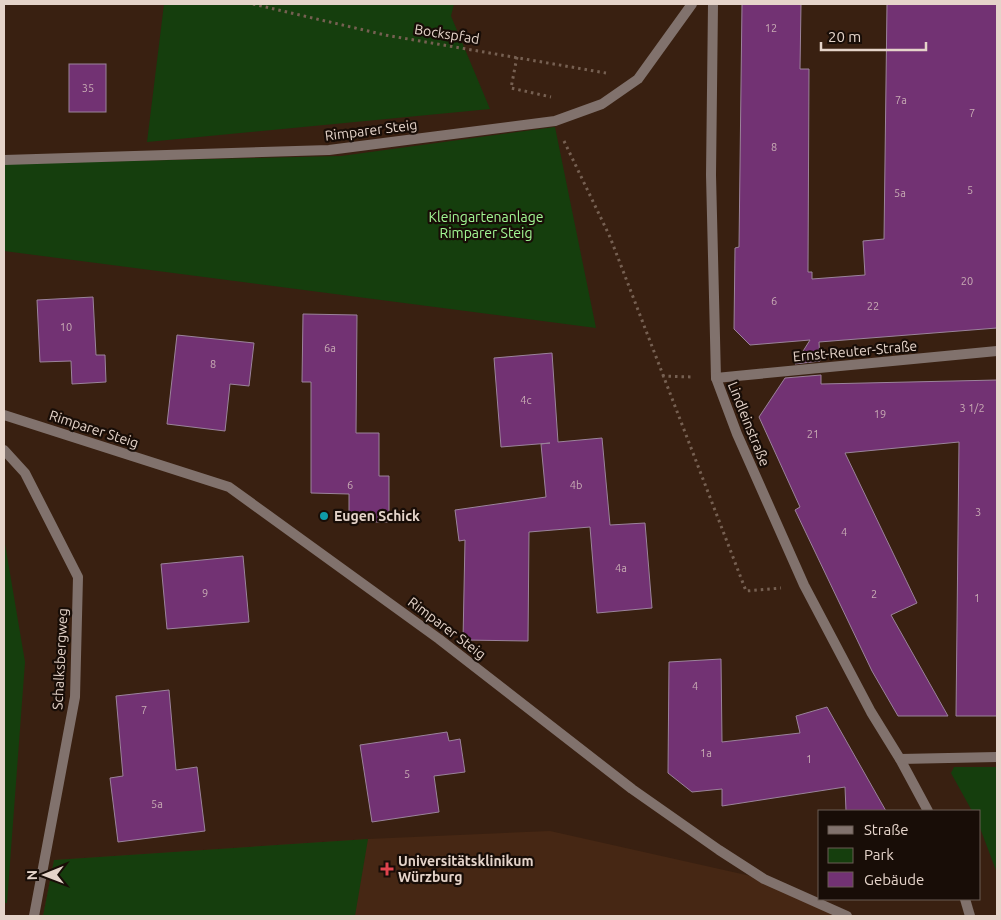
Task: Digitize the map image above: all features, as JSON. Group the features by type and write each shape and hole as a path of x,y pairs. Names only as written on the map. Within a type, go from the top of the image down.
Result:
{"street":[{"name":"Rimparer Steig","path":"4,160 329,150 555,121 602,104 638,79 692,4"},
{"name":"Lindleinstraße","path":"713,4 711,175 716,378 737,434 804,585 871,712 900,759 927,810"},
{"name":"Ernst-Reuter-Straße","path":"716,378 997,351"},
{"name":"Rimparer Steig","path":"4,415 229,487 439,639 632,789 719,850 764,879 847,916"},
{"name":"Schalksbergweg","path":"4,450 25,473 78,577 75,697 34,916"},
{"path":"900,759 997,757"},
{"path":"965,900 970,916"}],"path":[{"name":"Bockspfad","path":"253,4 385,35 638,79"},
{"path":"517,57 511,88 548,96"},
{"path":"555,121 610,237 746,591 804,585"},
{"path":"662,376 716,378"}],"shaded area":[{"name":"Universitätsklinikum Würzburg","path":"550,831 764,879 847,916 43,916 54,860 368,839"}],"green space":[{"path":"164,4 454,4 451,16 490,109 147,142"},
{"name":"Kleingartenanlage Rimparer Steig","path":"555,127 596,328 4,251 4,164 341,156"},
{"path":"4,538 25,662 7,903 4,903"},
{"path":"954,767 997,767 997,873 981,831 981,810 971,810 951,773"},
{"path":"368,839 355,916 43,916 54,860"}],"building":[{"path":"742,4 801,4 800,69 809,69 808,272 812,272 812,279 865,275 863,241 884,239 887,4 997,4 997,328 819,342 820,361 795,364 810,340 750,345 734,329 735,248 739,247"},
{"path":"69,64 106,64 106,112 69,112"},
{"path":"93,297 96,355 105,355 106,382 72,384 71,361 40,362 37,300"},
{"path":"303,314 357,315 356,433 379,433 379,476 389,476 389,522 349,522 349,494 311,493 311,382 302,382"},
{"path":"177,335 254,343 249,386 230,384 225,431 167,424"},
{"path":"552,353 558,442 602,438 610,525 645,523 652,608 597,613 590,527 529,532 528,641 463,640 465,540 459,541 455,510 546,497 541,444 550,443 501,447 494,358"},
{"path":"821,375 821,384 997,380 997,716 956,716 959,442 845,453 917,603 891,615 948,716 898,716 872,671 795,510 800,507 759,417 785,378"},
{"path":"243,556 249,622 167,629 161,564"},
{"path":"721,659 722,742 800,733 796,716 827,707 885,810 846,810 845,787 722,806 722,789 692,792 668,773 669,662"},
{"path":"169,690 176,770 197,767 205,831 118,842 110,778 123,776 116,696"},
{"path":"447,732 449,741 460,739 465,772 434,776 439,812 372,822 360,745"}],"place":[{"name":"Eugen Schick","path":"324,516"},
{"name":"Universitätsklinikum Würzburg","path":"387,869"}]}
